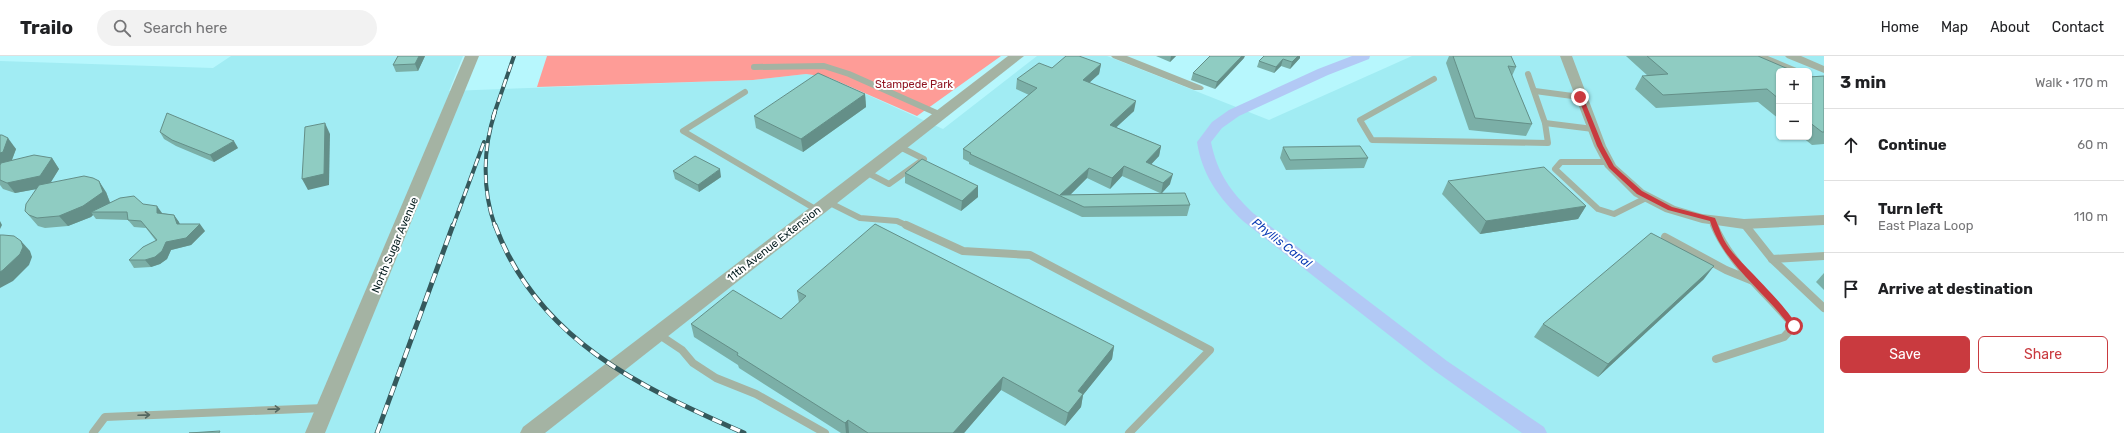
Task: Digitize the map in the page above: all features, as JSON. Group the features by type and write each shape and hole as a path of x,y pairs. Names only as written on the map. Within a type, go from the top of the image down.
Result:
{"street":[{"name":"North Sugar Avenue","path":"315,433 472,56"},
{"name":"11th Avenue Extension","path":"530,433 898,146 941,115 1017,56"},
{"path":"1117,56 1198,88"},
{"path":"1566,56 1580,97 1611,167 1640,193 1670,209 1712,219 1744,224 1824,220"},
{"path":"1791,56 1824,70"}],"lane":[{"path":"1760,56 1789,68"},
{"path":"754,67 824,66 849,74 941,115"},
{"path":"1434,79 1360,120 1372,140 1548,143 1546,123 1528,74"},
{"path":"1535,90 1580,97"},
{"path":"745,92 683,131 822,206 860,218 897,221 964,251 1030,255 1210,350 1129,433"},
{"path":"1546,123 1593,129"},
{"path":"866,172 889,184 924,158 898,146"},
{"path":"1609,162 1561,162 1555,169 1598,210 1614,214 1648,197"},
{"path":"1712,219 1717,236 1755,282 1782,309 1794,326 1784,337 1716,358"},
{"path":"1744,224 1772,259 1824,308"},
{"path":"1665,237 1726,270 1755,282"},
{"path":"1772,259 1824,256"},
{"path":"658,334 682,350 693,363 716,378 756,394 826,433"},
{"path":"93,433 105,417 326,407"}],"shaded area":[{"path":"231,56 463,56 449,91 753,80 806,74 828,77 943,129 1037,56 1107,56 1269,120 1412,56 1824,56 1824,433 0,433 0,61 213,68"}],"green space":[{"name":"Stampede Park","path":"547,56 1001,56 917,116 828,77 806,74 753,80 537,87"}],"building":[{"path":"398,56 419,56 415,64 393,65"},
{"path":"1066,56 1079,56 1101,64 1083,80 1136,101 1110,125 1161,146 1146,162 1173,174 1163,183 1124,166 1112,178 1089,168 1060,195 1185,193 1190,205 1084,207 970,154 971,153 963,149 1037,88 1017,79 1039,63 1052,68"},
{"path":"1210,56 1242,56 1217,82 1193,73"},
{"path":"1264,56 1298,56 1292,62 1283,59 1276,67 1259,61"},
{"path":"1453,56 1511,56 1516,67 1508,66 1532,124 1475,118"},
{"path":"1647,56 1758,56 1786,68 1776,68 1776,96 1767,89 1663,95 1642,76 1668,74"},
{"path":"818,73 865,94 801,139 754,116"},
{"path":"1824,76 1824,132 1812,124 1812,77"},
{"path":"167,113 234,141 210,155 172,140 160,132"},
{"path":"325,123 324,174 302,179 305,127"},
{"path":"0,135 8,138 3,152 0,153"},
{"path":"1360,146 1368,158 1290,160 1283,147"},
{"path":"34,155 52,158 40,176 7,183 0,180 1,163"},
{"path":"695,156 720,169 698,185 673,171"},
{"path":"922,159 978,186 962,201 905,173"},
{"path":"1544,167 1586,206 1486,221 1448,181"},
{"path":"84,176 99,181 103,192 83,206 59,216 37,218 29,215 25,211 26,204 39,185"},
{"path":"134,196 143,204 157,206 157,213 174,215 177,224 200,224 186,238 166,242 162,251 155,257 145,260 129,260 143,247 157,240 141,221 128,220 127,212 91,212 120,198"},
{"path":"875,224 1114,346 1078,391 1083,394 1068,413 1003,377 953,433 868,433 848,420 845,423 737,355 738,353 691,324 733,290 781,319 806,296 797,291"},
{"path":"1651,233 1714,266 1608,364 1543,324"},
{"path":"0,235 14,236 21,241 23,247 20,254 0,272"},
{"path":"220,431 219,433 189,433"}],"waterway":[{"name":"Phyllis Canal","path":"1364,56 1323,72 1234,113 1217,125 1204,142 1206,154 1213,175 1224,192 1248,217 1441,366 1537,433"}],"railway":[{"path":"493,117 514,56"},
{"path":"495,112 486,154 486,184 495,226"},
{"path":"453,226 484,142"},
{"path":"377,433 453,225"},
{"path":"495,225 513,265 537,299 565,329 596,354 631,377 705,416 744,433"}],"route":[{"path":"1580,97 1600,146 1611,167 1640,193 1670,209 1702,218 1712,219 1717,236 1730,254 1782,309 1794,326"}]}
